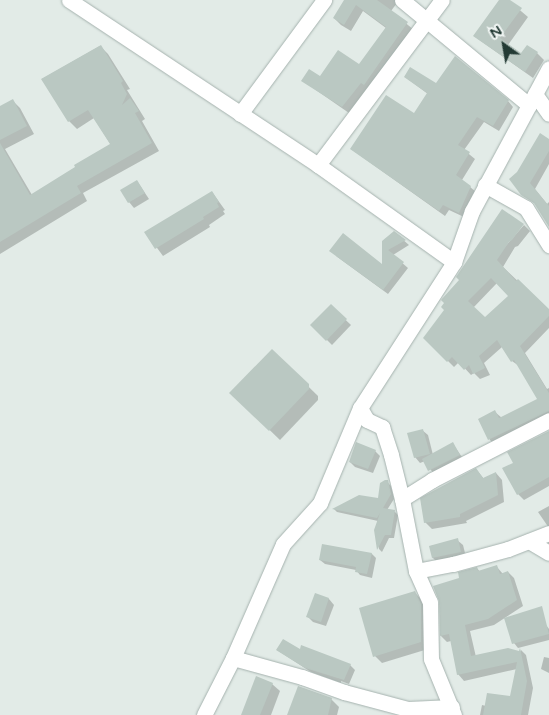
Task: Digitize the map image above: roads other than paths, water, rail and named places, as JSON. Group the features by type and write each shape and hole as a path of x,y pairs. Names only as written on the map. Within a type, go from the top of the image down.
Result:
{"street":[{"path":"70,0 318,165 454,262"},
{"path":"240,114 324,0"},
{"path":"402,0 549,114"},
{"path":"318,165 442,0"},
{"path":"204,715 232,658 283,544 320,502 360,408 454,262 472,211 549,68"},
{"path":"485,185 526,208 549,245"},
{"path":"232,658 302,677 408,712 453,711 431,659 430,602 416,571 402,499 382,427 367,420 360,408"},
{"path":"402,499 432,480 549,420"},
{"path":"416,571 454,564 549,533"},
{"path":"529,541 549,552"}]}
